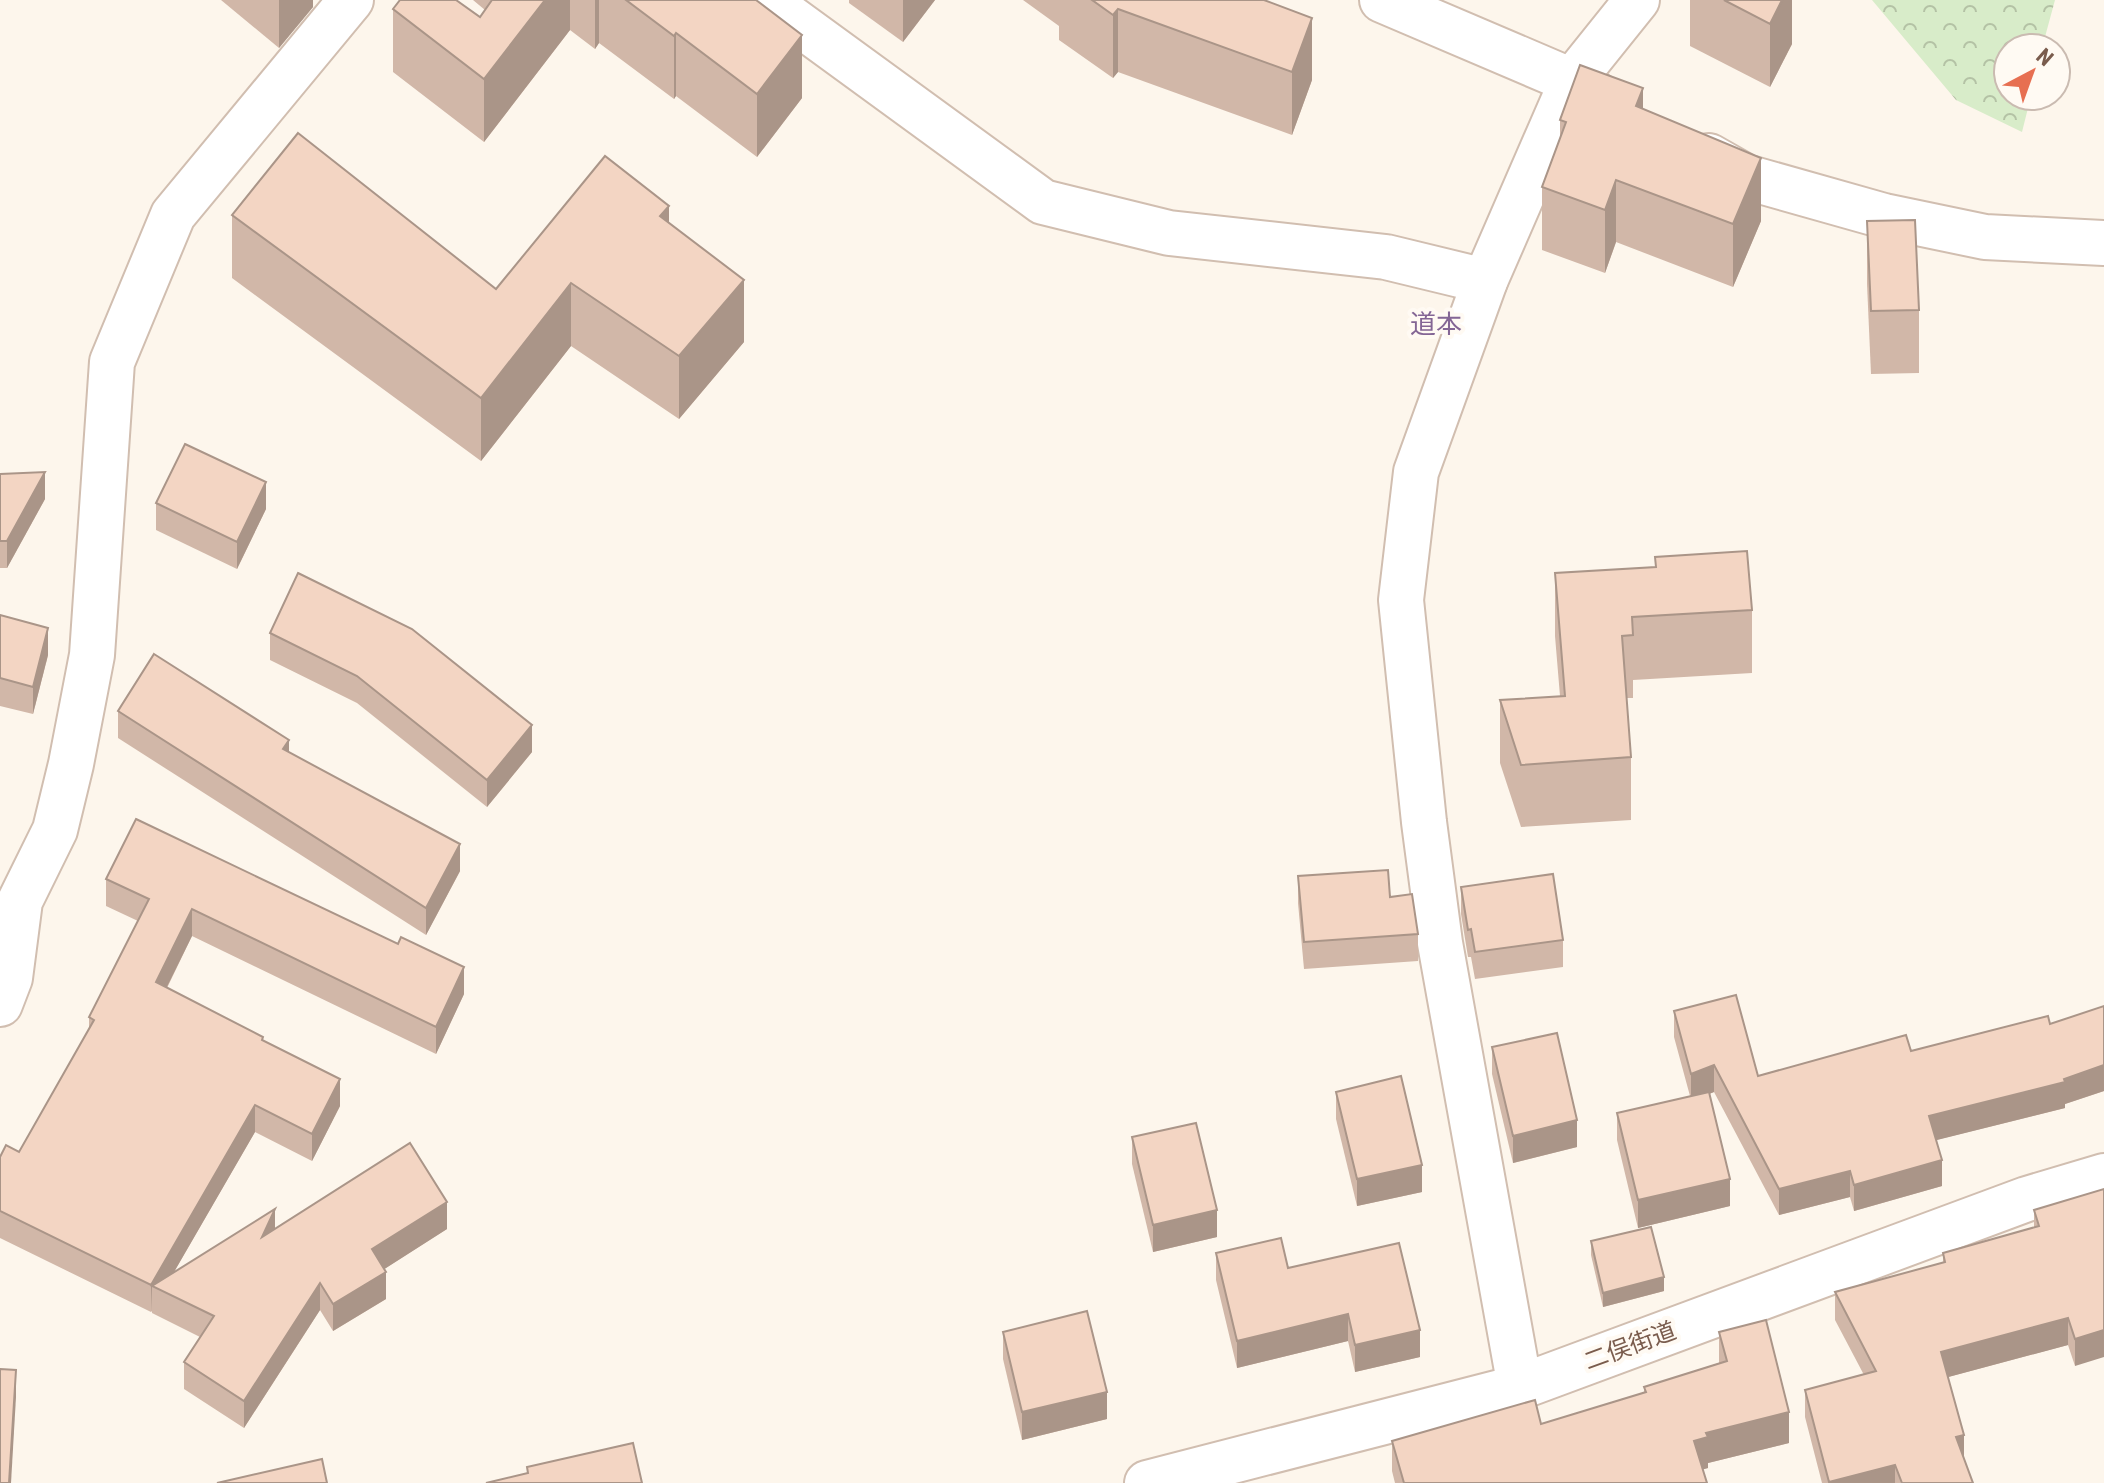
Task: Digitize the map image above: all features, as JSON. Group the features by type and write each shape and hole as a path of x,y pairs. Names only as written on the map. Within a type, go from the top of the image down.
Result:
{"street":[{"path":"0,1004 10,978 20,901 55,830 92,655 112,362 173,215 351,0"},
{"path":"766,0 1043,202 1169,233 1386,257 1485,281"},
{"path":"1382,0 1572,81 1625,111"},
{"path":"1520,1387 1440,943 1401,600 1416,472 1485,281 1572,81 1637,0"},
{"path":"1679,140 1746,177 1884,216 1985,237 2104,243"},
{"name":"二俣街道","path":"1147,1483 1520,1387 2013,1204 2104,1176"}],"green space":[{"path":"1872,0 2055,0 2046,32 1992,32 1992,112 2027,112 2022,132 1956,100"}],"building":[{"path":"400,0 456,0 480,17 492,0 545,0 484,79 393,9"},
{"path":"626,0 756,0 802,35 757,94"},
{"path":"1092,0 1264,0 1312,18 1292,72 1118,9 1113,15"},
{"path":"1724,0 1782,0 1770,24"},
{"path":"1580,65 1643,88 1636,106 1761,158 1733,224 1616,180 1605,210 1542,187 1566,122 1560,120"},
{"path":"298,133 496,289 605,156 669,206 660,216 744,280 679,356 571,283 481,398 232,215"},
{"path":"1915,220 1919,310 1871,311 1867,221"},
{"path":"185,444 266,482 237,542 156,503"},
{"path":"45,472 7,541 0,541 0,474"},
{"path":"1747,551 1752,610 1632,617 1633,635 1622,636 1631,757 1521,765 1500,700 1565,696 1555,573 1656,567 1655,557"},
{"path":"298,573 412,629 532,725 487,780 357,676 270,633"},
{"path":"0,615 48,628 33,687 0,678"},
{"path":"154,654 289,740 283,749 460,844 426,908 118,711"},
{"path":"136,819 398,944 401,937 464,967 436,1027 192,909 156,982 340,1079 312,1134 255,1105 151,1285 0,1211 0,1157 6,1145 19,1152 94,1020 89,1017 149,899 106,879"},
{"path":"1388,870 1390,897 1412,894 1418,934 1304,942 1298,876"},
{"path":"1553,874 1563,940 1475,952 1461,887"},
{"path":"1736,995 1758,1076 1906,1035 1911,1051 2048,1016 2050,1024 2104,1006 2104,1065 2064,1079 2065,1082 1929,1116 1942,1160 1854,1185 1850,1171 1779,1189 1714,1065 1691,1074 1674,1011"},
{"path":"1557,1033 1577,1120 1513,1136 1492,1047"},
{"path":"1401,1076 1422,1165 1357,1179 1336,1092"},
{"path":"1709,1092 1730,1179 1638,1200 1617,1113"},
{"path":"1196,1123 1217,1210 1153,1225 1132,1137"},
{"path":"410,1143 447,1202 372,1249 386,1272 333,1304 320,1283 244,1401 184,1362 214,1316 152,1286 275,1209 262,1237"},
{"path":"2104,1189 2104,1330 2075,1339 2068,1318 1941,1352 1964,1435 1956,1437 1973,1483 1902,1483 1895,1465 1829,1482 1805,1390 1876,1371 1835,1292 1945,1262 1943,1253 2039,1226 2034,1210"},
{"path":"1651,1227 1664,1277 1603,1293 1591,1241"},
{"path":"1281,1238 1288,1268 1399,1243 1420,1330 1355,1345 1348,1314 1237,1341 1216,1253"},
{"path":"1087,1311 1107,1392 1022,1412 1003,1332"},
{"path":"1766,1320 1789,1412 1706,1433 1708,1437 1694,1441 1707,1483 1404,1483 1392,1441 1535,1400 1541,1424 1646,1392 1644,1387 1727,1361 1719,1332"},
{"path":"0,1369 16,1370 9,1483 0,1483"},
{"path":"633,1443 642,1483 486,1483 528,1473 527,1467"},
{"path":"322,1459 327,1483 217,1483"}],"district":[{"name":"道本","path":"1436,324"}]}
